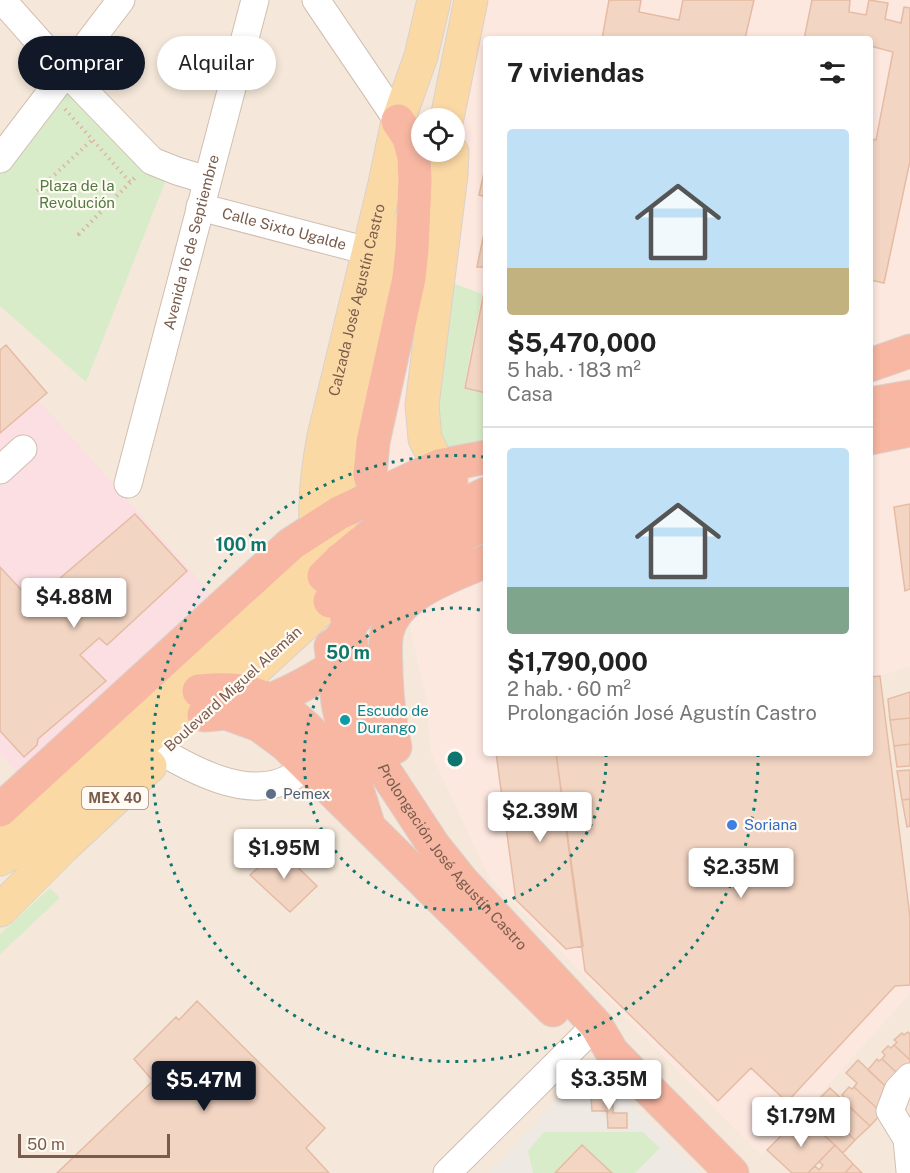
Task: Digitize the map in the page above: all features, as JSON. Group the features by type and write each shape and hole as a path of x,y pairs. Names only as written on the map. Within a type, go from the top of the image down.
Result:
{"highway":[{"path":"398,121 409,138 414,157 415,180 409,278 370,462 370,475 402,510"},
{"path":"873,346 910,343"},
{"path":"873,364 910,351"},
{"path":"873,403 910,397"},
{"path":"873,437 910,430"},
{"path":"2,826 291,544 328,560 402,510 439,466 483,459"},
{"name":"Boulevard Miguel Alemán","path":"328,560 402,510 483,460"},
{"name":"Boulevard Miguel Alemán","path":"402,510 452,510 483,495"},
{"path":"216,702 272,701 319,678 342,650 368,603 398,574 429,553 483,526"},
{"name":"Prolongación José Agustín Castro","path":"328,560 342,650 384,770 434,846 589,1031"},
{"path":"415,815 392,733 386,699 387,632 394,616 410,600 434,583 483,562"},
{"path":"342,650 387,632"},
{"name":"Prolongación José Agustín Castro","path":"342,650 339,703 355,783 369,826 612,1052 732,1173"},
{"path":"272,701 292,714 316,758 369,826"},
{"path":"216,702 259,724 286,745 316,758 355,783 389,817 434,846"}],"main road":[{"name":"Calzada José Agustín Castro","path":"328,560 316,474 398,121 421,56 434,0"},
{"path":"450,108 471,0"},
{"name":"Calzada José Agustín Castro","path":"328,560 342,465 387,276 434,162"},
{"path":"439,466 425,439 422,405 452,162"},
{"name":"Boulevard Miguel Alemán","path":"2,826 26,846 216,702 328,560"},
{"name":"Boulevard Miguel Alemán","path":"0,910 63,847 154,747"}],"street":[{"path":"2,0 26,36"},
{"path":"94,36 121,0"},
{"name":"Avenida 16 de Septiembre","path":"128,484 255,0"},
{"path":"316,0 398,121"},
{"path":"0,159 53,90"},
{"path":"68,90 115,122 152,161 207,180"},
{"name":"Calle Sixto Ugalde","path":"200,207 368,250"},
{"path":"0,470 23,449"},
{"path":"154,747 225,782 241,786 263,787 291,778 316,758"},
{"path":"447,1173 589,1031"},
{"path":"910,1077 898,1090 890,1111 907,1139 910,1171"}],"path":[{"path":"62,90 93,140 130,182"},
{"path":"37,191 115,122"},
{"path":"152,161 79,234 130,182 152,161"}],"shaded area":[{"path":"0,0 910,0 910,1173 0,1173"},
{"path":"488,0 910,0 910,666 880,676 910,917 910,993 796,1121 761,1155 490,879 431,753 426,697 380,495 453,162 465,162 464,108"},
{"path":"0,357 223,607 22,779 0,753"},
{"path":"593,1064 700,1173 489,1173"}],"green space":[{"name":"Plaza de la Revolución","path":"58,90 79,90 168,175 86,382 0,306 0,167"},
{"path":"442,279 482,294 464,388 483,393 483,455 441,463 424,421"},
{"path":"50,888 60,898 0,954 0,934"},
{"path":"544,1132 643,1132 660,1148 635,1173 612,1173 582,1145 555,1173 533,1173 528,1151"}],"building":[{"path":"609,0 641,0 639,12 679,20 683,0 754,0 746,36 603,36"},
{"path":"812,0 850,0 849,12 866,15 869,0 888,3 885,19 901,23 904,7 910,8 910,161 884,283 873,281 873,140 876,140 893,52 873,47 873,36 805,36"},
{"path":"483,177 483,196 479,195"},
{"path":"483,238 483,267 477,267"},
{"path":"483,297 483,392 465,388"},
{"path":"6,345 47,393 0,433 0,350"},
{"path":"910,504 910,589 905,591 894,507"},
{"path":"135,514 187,571 107,645 99,638 80,655 106,681 38,739 37,745 24,757 0,731 0,567 40,610 58,597 51,586"},
{"name":"Soriana","path":"880,676 910,917 910,985 895,986 787,1102 751,1068 718,1101 585,971 556,756 873,756 873,677"},
{"path":"910,692 910,718 890,720 888,699"},
{"path":"910,718 910,744 894,746 890,720"},
{"path":"910,744 910,766 897,767 894,746"},
{"path":"496,756 556,756 583,946 566,949 516,900"},
{"path":"910,770 910,799 902,800 897,771"},
{"path":"910,799 910,826 907,827 902,800"},
{"path":"279,849 317,886 290,912 250,875"},
{"path":"197,1001 325,1128 306,1148 329,1173 57,1173 153,1081 134,1059 176,1017 179,1020"},
{"path":"908,1032 910,1034 910,1060 894,1045 897,1042 894,1040 902,1033 904,1035"},
{"path":"894,1045 910,1060 910,1085 882,1059 885,1055 882,1052 888,1046 891,1048"},
{"path":"877,1059 879,1061 882,1059 910,1085 898,1098 868,1070"},
{"path":"858,1060 898,1098 882,1113 854,1087 857,1083 846,1073"},
{"path":"849,1087 852,1089 854,1087 882,1113 870,1126 841,1099"},
{"path":"830,1088 870,1126 855,1140 828,1114 830,1110 819,1099"},
{"path":"591,1095 613,1095 613,1113 627,1113 627,1128 608,1128 607,1111 592,1111"},
{"path":"828,1114 855,1140 843,1153 815,1127 818,1124 816,1121 822,1115 825,1117"},
{"path":"801,1116 806,1121 802,1125 810,1132 815,1127 835,1145 808,1173 792,1173 767,1150"},
{"path":"582,1145 612,1173 555,1173"},
{"path":"835,1145 853,1164 845,1173 808,1173 815,1166 819,1170 823,1165 819,1162"},
{"path":"853,1164 862,1173 845,1173"}],"place":[{"name":"Escudo de Durango","path":"345,720"},
{"name":"Pemex","path":"271,794"},
{"name":"Soriana","path":"732,825"}]}
